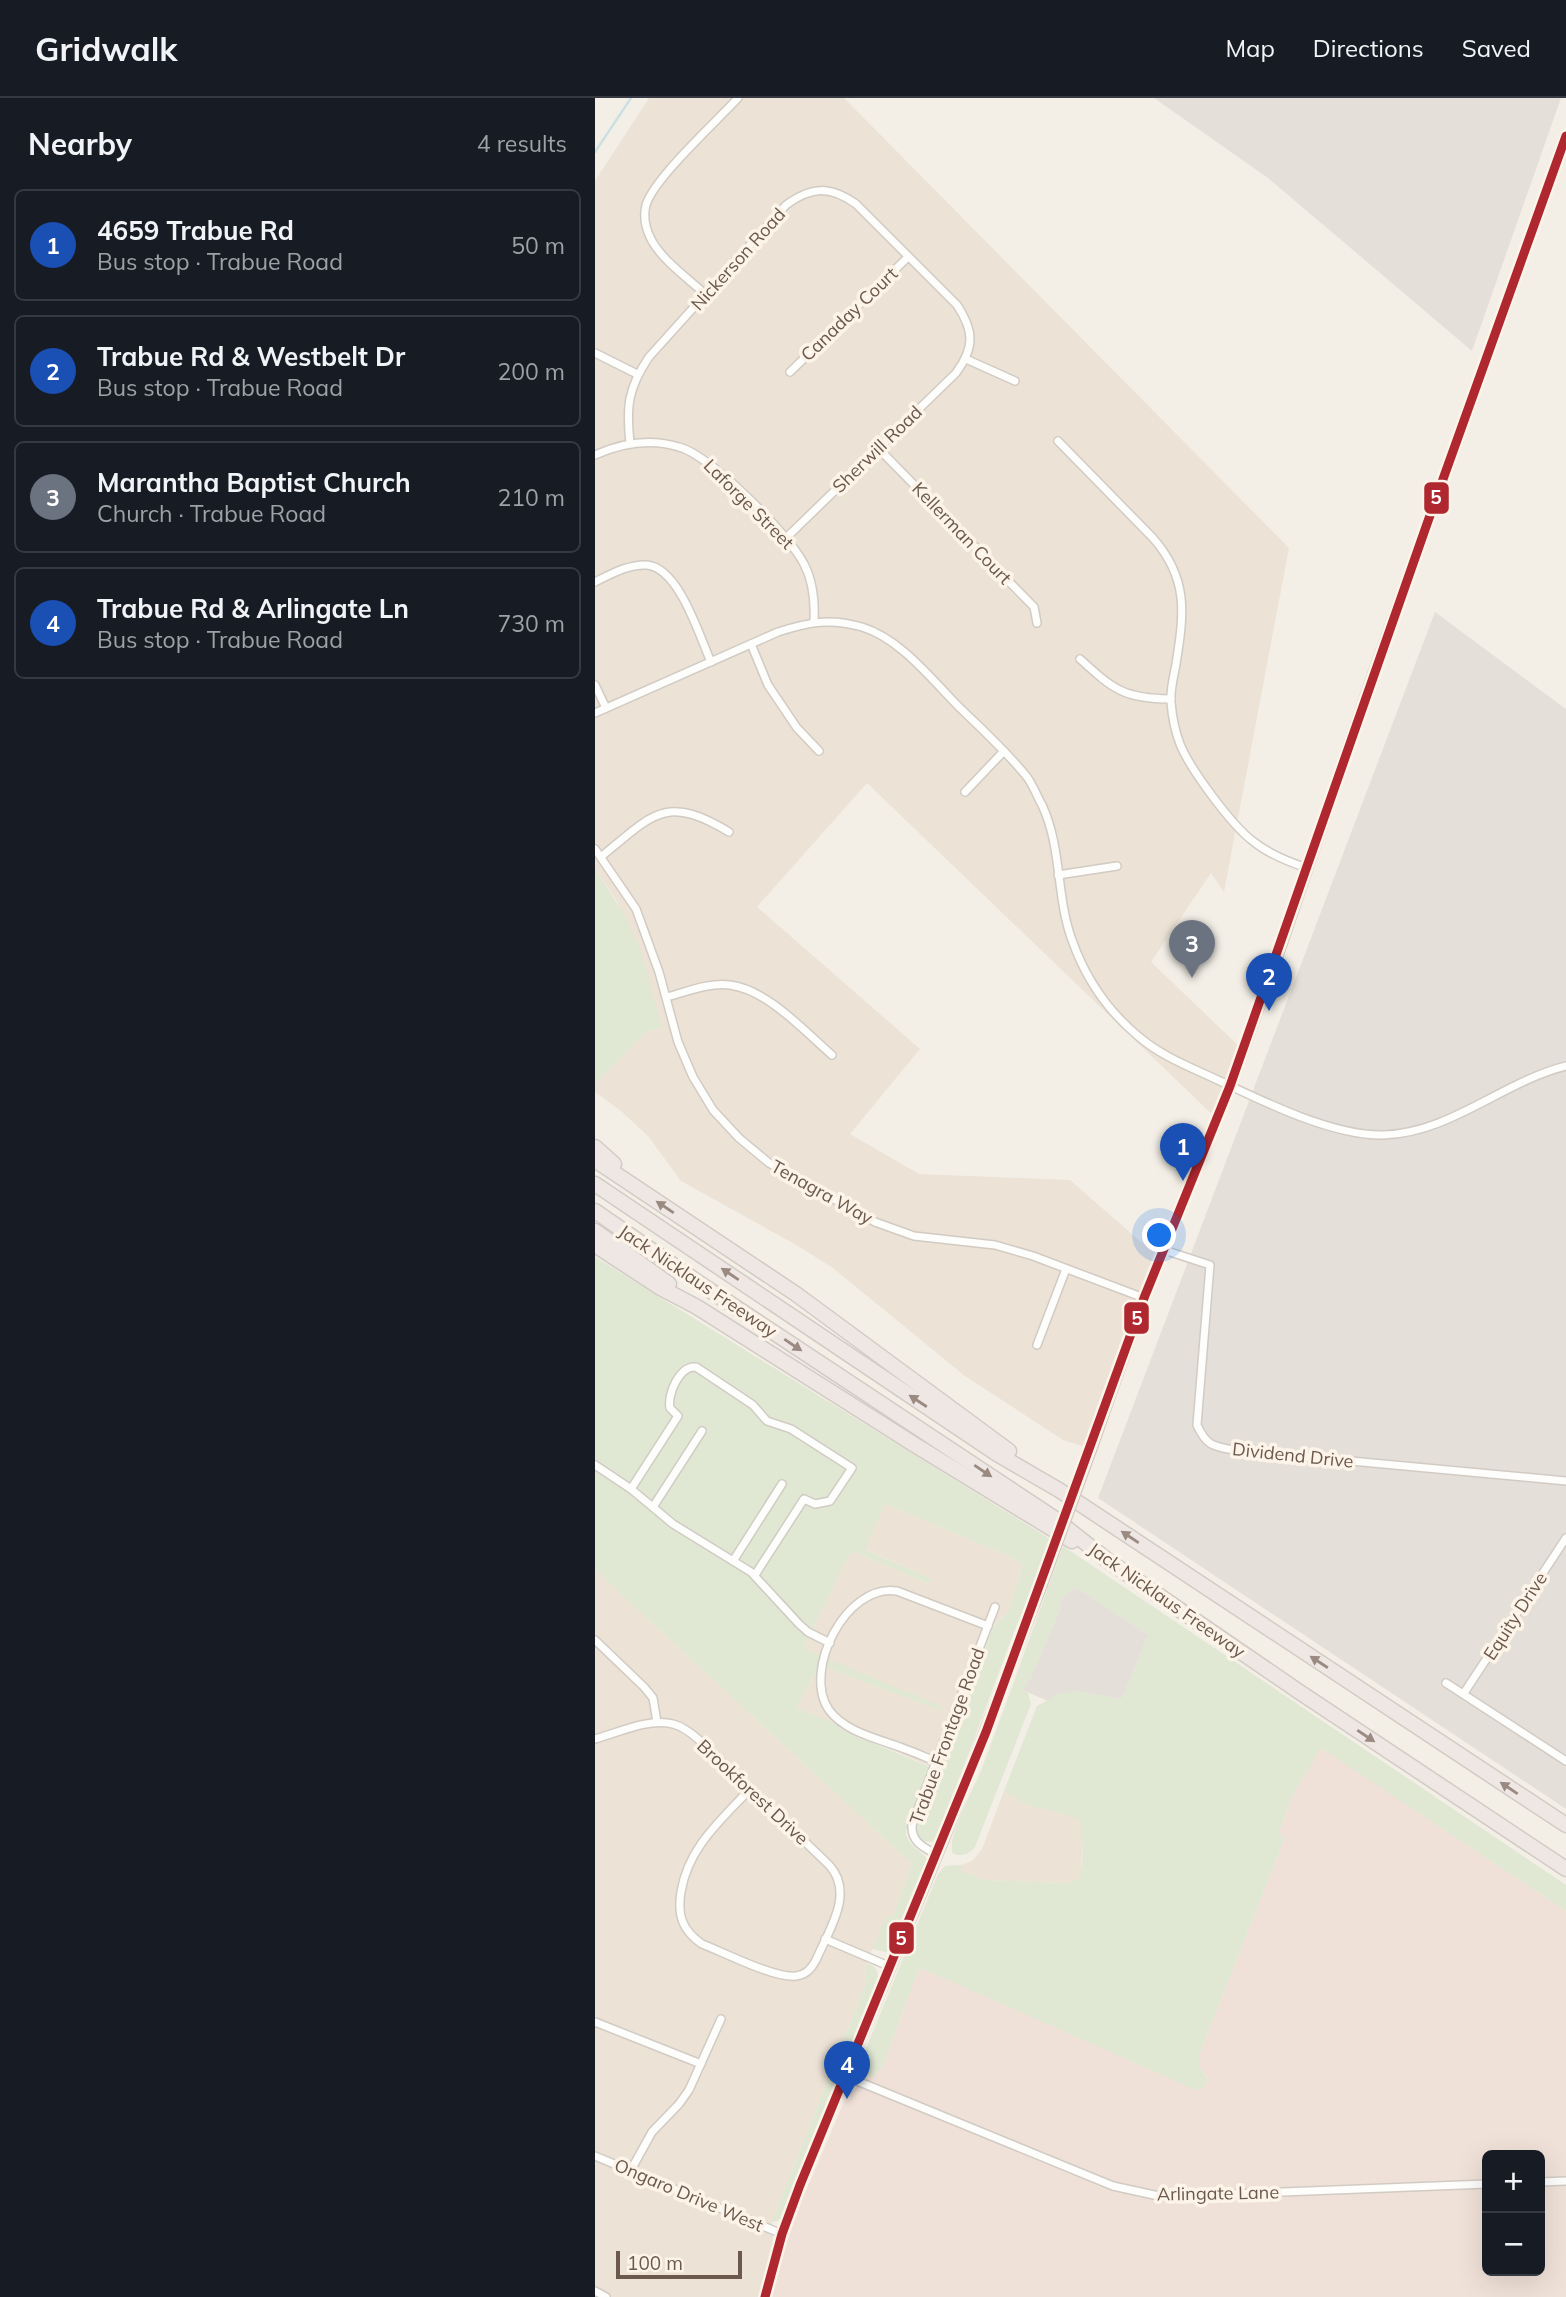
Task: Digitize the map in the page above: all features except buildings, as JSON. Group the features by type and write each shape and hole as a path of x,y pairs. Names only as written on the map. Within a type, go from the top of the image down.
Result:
{"highway":[{"path":"595,1147 643,1192"},
{"path":"595,1160 796,1294 1059,1490"},
{"name":"Jack Nicklaus Freeway","path":"595,1184 997,1454 1059,1490 1566,1825"},
{"name":"Jack Nicklaus Freeway","path":"595,1211 699,1283 1055,1518 1107,1560 1566,1869"},
{"path":"595,1231 664,1279 697,1307"},
{"path":"595,1245 1048,1528 1107,1560"}],"main road":[{"path":"765,2297 782,2234 806,2169 986,1732 1145,1298 1230,1086 1566,136"}],"street":[{"path":"706,295 653,244 647,231 646,204 660,180 738,98"},
{"name":"Nickerson Road","path":"630,443 628,405 631,388 649,357 786,205 808,192 834,191 856,204 957,305 968,321 971,340 967,359"},
{"name":"Canaday Court","path":"790,372 908,257"},
{"path":"595,353 637,374"},
{"path":"967,359 1015,381"},
{"name":"Sherwill Road","path":"786,538 956,373 967,359"},
{"path":"1058,441 1166,552 1178,577 1183,604 1171,699 1180,744 1198,775 1253,842 1307,868"},
{"path":"595,455 630,443"},
{"name":"Laforge Street","path":"630,443 667,444 695,453 725,476 798,552 810,578 815,605 814,622"},
{"name":"Kellerman Court","path":"879,448 1034,607 1037,623"},
{"path":"595,582 632,566 649,565 666,572 677,586 711,662"},
{"path":"595,713 779,632 814,622 842,623 865,628 888,640 907,655 1005,751 1029,780 1052,828 1071,939 1088,977 1104,1001 1149,1045 1192,1070 1230,1086 1333,1127 1371,1134 1396,1134 1446,1121 1527,1078 1566,1066"},
{"path":"751,644 768,685 797,728 820,751"},
{"path":"1080,659 1104,681 1126,694 1151,699 1171,699"},
{"path":"595,685 605,708"},
{"path":"965,792 1005,751"},
{"path":"602,856 647,820 675,810 704,817 729,832"},
{"name":"Tenagra Way","path":"595,849 636,909 667,997 678,1041 700,1088 713,1110 739,1138 769,1163 875,1222 914,1236 995,1245 1033,1256 1145,1298"},
{"path":"1058,875 1117,866"},
{"path":"667,997 715,985 730,984 749,989 777,1007 832,1055"},
{"name":"Dividend Drive","path":"1164,1250 1210,1265 1197,1425 1203,1440 1214,1446 1246,1452 1566,1481"},
{"path":"1037,1345 1066,1269"},
{"path":"631,1489 678,1416 670,1408 670,1394 685,1369 691,1366 697,1367 753,1405 767,1421 791,1429 852,1468 830,1501 815,1504 804,1499 755,1575"},
{"path":"653,1507 702,1432"},
{"path":"595,1465 631,1489 673,1524 755,1575 799,1624 808,1632 830,1643"},
{"path":"733,1561 782,1484"},
{"name":"Equity Drive","path":"1464,1693 1566,1538"},
{"path":"935,1761 851,1728 835,1716 822,1695 820,1684 823,1662 830,1643 852,1606 867,1596 887,1590 897,1591 988,1626"},
{"name":"Trabue Frontage Road","path":"937,1855 921,1846 912,1835 913,1819 995,1607"},
{"path":"595,1640 644,1686 653,1698 657,1722 595,1740"},
{"path":"1446,1683 1566,1761"},
{"name":"Brookforest Drive","path":"657,1722 676,1725 692,1735 829,1865 841,1884 841,1900 825,1939"},
{"path":"750,1790 703,1839 693,1854 682,1881 679,1914 691,1936 702,1944 787,1976 801,1975 813,1966 825,1939 891,1967"},
{"path":"631,2170 652,2132 685,2097 721,2020"},
{"path":"595,2022 701,2064"},
{"name":"Arlingate Lane","path":"845,2076 1091,2178 1135,2192 1181,2196 1482,2184"},
{"name":"Ongaro Drive West","path":"595,2156 782,2234"},
{"path":"1545,2182 1566,2181"},
{"path":"595,2291 606,2297"}],"shaded area":[{"path":"649,98 844,98 1289,548 1224,892 1211,873 1151,962 1243,1050 1217,1119 867,783 757,907 920,1049 850,1134 919,1174 1070,1180 1141,1242 1164,1250 1091,1449 1063,1440 965,1376 833,1268 681,1181 648,1136 595,1092 595,1084 646,1032 662,1028 635,940 616,900 595,869 595,181"},
{"path":"1154,98 1561,98 1472,351 1268,178"},
{"path":"1435,612 1566,709 1566,1809 1098,1498"},
{"path":"884,1505 1011,1557 1023,1565 1008,1611 992,1627 938,1770 800,1710 797,1706 821,1666 937,1709 807,1650 805,1645 848,1556 854,1552 927,1583 931,1582 930,1578 865,1547"},
{"path":"595,1570 912,1864 893,1916 872,1949 865,1968 867,1981 772,2222 773,2244 760,2297 595,2297"},
{"path":"1074,1588 1148,1635 1122,1699 1076,1691 1048,1701 1022,1690 1031,1677 1059,1612 1062,1598"},
{"path":"1321,1747 1566,1911 1566,2297 770,2297 802,2200 847,2095 882,2068 918,1971 923,1969 1208,2079 1199,2067 1199,2055 1284,1840 1279,1831 1293,1795"},
{"path":"1004,1791 1022,1802 1071,1815 1079,1820 1083,1832 1081,1874 1077,1880 1068,1883 984,1880 961,1871 961,1865 972,1861 982,1849"}],"green space":[{"path":"595,869 627,919 641,952 662,1028 646,1032 595,1084"},
{"path":"595,1257 1052,1540 1014,1632 937,1838 932,1842 922,1841 916,1836 916,1828 993,1627 1008,1611 1023,1565 1011,1557 884,1505 866,1550 930,1578 931,1582 927,1583 854,1552 848,1556 805,1645 807,1650 941,1706 942,1709 821,1666 797,1706 800,1710 868,1736 873,1743 930,1767 906,1831 911,1843 927,1859 926,1865 891,1949 886,1952 872,1949 885,1918 893,1916 912,1864 595,1570"},
{"path":"1063,1546 1566,1885 1566,1911 1321,1748 1293,1795 1279,1831 1284,1840 1199,2055 1199,2067 1208,2080 1204,2087 1196,2090 923,1969 918,1971 882,2068 871,2078 863,2067 864,2053 938,1874 945,1866 961,1865 962,1871 984,1880 1068,1883 1077,1880 1080,1875 1083,1851 1079,1820 1066,1814 1031,1806 1004,1791 1037,1706 1058,1694 1076,1691 1122,1699 1148,1635 1074,1588 1062,1598 1059,1612 1023,1690 1028,1693 1031,1704 975,1847 965,1854 952,1853 954,1833 982,1768"},
{"path":"867,1963 876,1969 878,1979 782,2217 772,2222 867,1981"}],"waterway":[{"path":"595,152 631,98"}],"transit line":[{"name":"5","path":"765,2297 782,2234 800,2185 986,1732 1144,1298 1230,1086 1566,136"}],"place":[{"name":"Marantha Baptist Church","path":"1192,978"},
{"name":"Trabue Rd & Westbelt Dr","path":"1269,1011"},
{"name":"4659 Trabue Rd","path":"1183,1181"},
{"name":"Trabue Rd & Arlingate Ln","path":"847,2099"}]}
